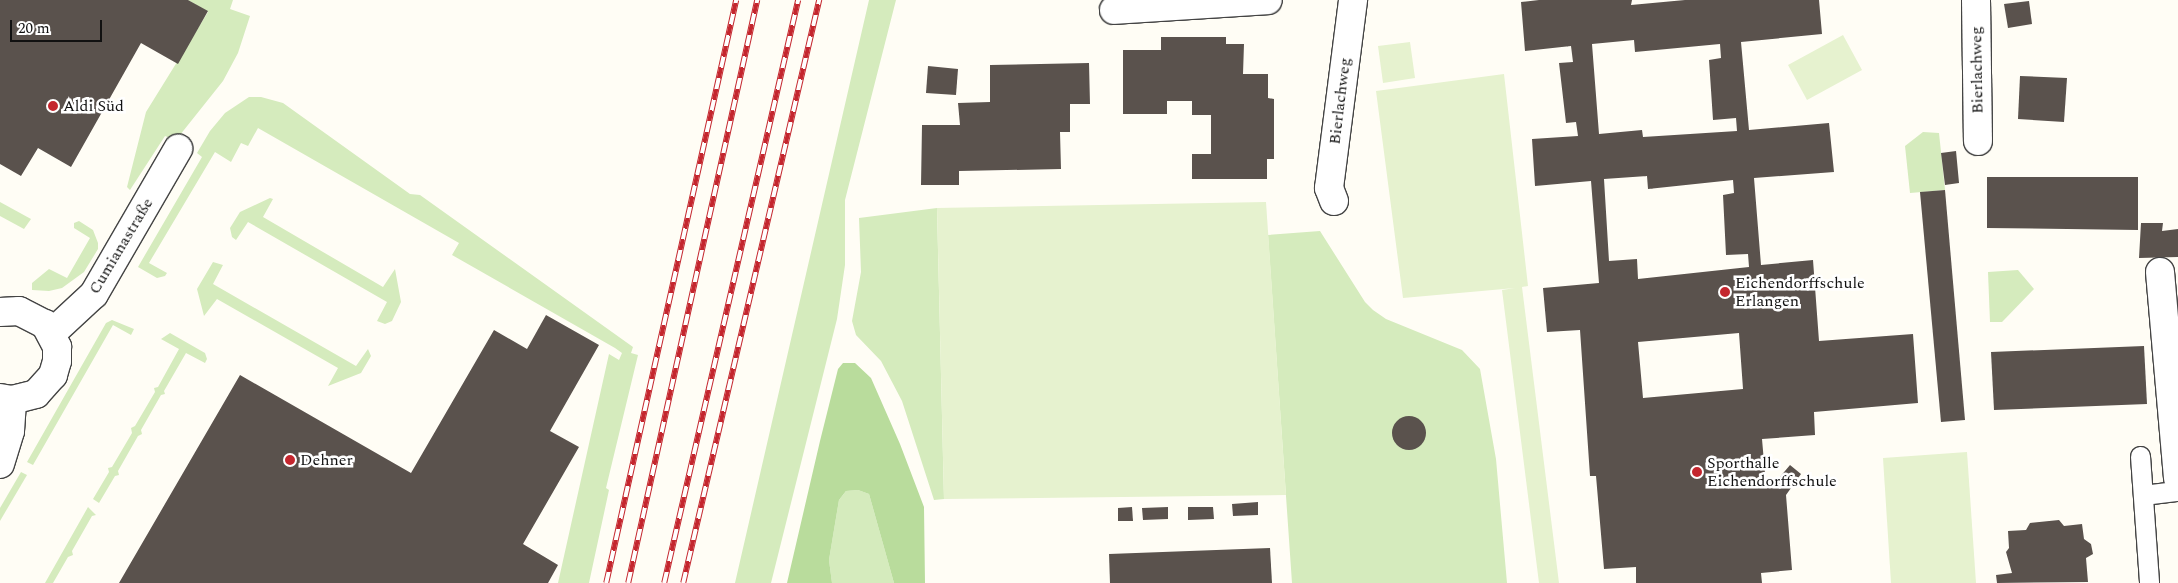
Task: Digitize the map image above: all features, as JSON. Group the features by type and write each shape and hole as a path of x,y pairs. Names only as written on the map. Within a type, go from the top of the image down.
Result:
{"street":[{"path":"1114,10 1268,0"},
{"name":"Bierlachweg","path":"1334,201 1329,188 1353,0"},
{"name":"Bierlachweg","path":"1976,0 1978,141"},
{"name":"Cumianastraße","path":"52,334 94,294 178,149"},
{"path":"2160,272 2178,478"},
{"path":"0,464 10,431 6,399 36,394 53,375 57,354 52,334 33,315 1,311"}],"lane":[{"path":"2140,456 2149,583"},
{"path":"2143,495 2178,491"}],"green space":[{"path":"188,0 233,0 230,9 250,16 238,53 223,81 176,140 165,136 130,190 127,187 146,112 208,12"},
{"path":"869,0 896,0 845,200 845,265 837,319 771,583 735,583"},
{"path":"1843,35 1862,70 1807,100 1788,65"},
{"path":"1410,42 1415,78 1383,83 1378,46"},
{"path":"1504,74 1528,286 1522,287 1559,583 1539,583 1502,290 1515,288 1403,298 1376,91"},
{"path":"249,97 261,97 283,103 410,194 420,195 633,347 631,353 638,355 606,488 609,490 589,583 558,583 609,354 619,360 622,353 615,348 452,255 459,243 258,128 248,146 241,143 231,162 215,152 149,263 167,273 165,276 157,278 138,267 202,157 197,153 210,131 225,113"},
{"path":"1923,132 1939,133 1945,190 1910,193 1905,146"},
{"path":"270,198 273,199 263,217 383,287 395,269 401,302 392,321 385,324 377,321 387,302 248,222 236,240 232,237 230,228 240,212"},
{"path":"0,202 31,219 24,229 0,216"},
{"path":"1266,202 1286,495 944,499 937,208"},
{"path":"937,208 944,499 934,500 902,401 881,361 856,335 852,321 861,272 859,218"},
{"path":"79,221 93,230 98,243 98,249 84,272 62,288 49,291 32,290 32,283 49,269 67,278 90,238 74,228 74,223"},
{"path":"1320,231 1365,302 1373,310 1386,319 1462,350 1480,369 1496,459 1507,583 1292,583 1268,235"},
{"path":"213,262 223,265 213,284 356,366 368,349 371,356 361,373 328,386 338,368 217,299 204,316 197,289"},
{"path":"2018,270 2034,289 2002,322 1990,322 1988,272"},
{"path":"112,320 134,329 131,335 113,325 33,465 27,462 106,323"},
{"path":"170,333 205,353 207,359 205,363 186,353 164,391 165,394 161,395 141,430 142,434 138,436 118,471 119,475 115,476 99,503 93,499 109,472 108,468 112,467 132,433 131,428 135,426 155,392 154,388 158,387 179,349 161,339"},
{"path":"843,363 855,363 871,378 900,444 924,507 925,583 894,583 869,494 858,490 846,491 839,500 829,560 832,583 787,583 838,369"},
{"path":"1967,452 1976,583 1891,583 1883,458"},
{"path":"21,472 27,475 0,521 0,508"},
{"path":"858,490 869,494 894,583 832,583 829,560 839,500 846,491"},
{"path":"88,507 96,515 92,516 72,551 73,555 68,557 53,583 45,583"}],"building":[{"name":"Aldi Süd","path":"0,0 188,0 208,11 178,64 141,43 71,167 38,148 21,176 0,164"},
{"path":"1539,0 1632,0 1631,5 1685,0 1819,0 1822,34 1741,42 1749,130 1829,123 1834,172 1754,178 1761,265 1813,260 1819,341 1913,334 1918,403 1814,412 1815,435 1762,439 1766,485 1774,484 1790,465 1801,474 1786,495 1792,570 1761,573 1762,583 1636,583 1636,567 1604,569 1596,476 1590,476 1580,330 1547,332 1543,288 1599,283 1591,181 1535,186 1532,139 1578,136 1576,122 1566,123 1559,63 1573,62 1571,46 1525,51 1521,2","holes":["1634,40 1635,52 1720,44 1721,58 1709,60 1713,120 1736,118 1737,131 1643,137 1642,130 1599,134 1592,44","1647,176 1648,189 1733,180 1734,193 1723,195 1726,255 1748,254 1749,267 1638,279 1637,259 1609,261 1604,179","1739,333 1743,389 1643,398 1638,342"]},
{"path":"2029,1 2032,24 2008,28 2004,4"},
{"path":"1161,37 1226,37 1226,44 1244,44 1243,74 1268,74 1268,98 1274,99 1274,159 1267,159 1267,179 1192,179 1192,154 1211,154 1211,115 1192,115 1192,101 1167,101 1167,114 1123,114 1123,50 1161,50"},
{"path":"1089,63 1090,104 1070,104 1070,132 1060,132 1061,169 959,171 959,185 921,185 922,125 960,125 958,103 990,102 990,65"},
{"path":"928,66 958,69 956,95 926,93"},
{"path":"2020,76 2067,78 2064,122 2018,119"},
{"path":"1956,151 1959,183 1945,185 1941,153"},
{"path":"1987,177 2138,177 2138,230 1987,228"},
{"path":"1945,190 1965,420 1941,422 1920,192"},
{"path":"2141,223 2163,223 2162,231 2178,229 2178,257 2139,258"},
{"name":"Dehner","path":"546,315 599,345 550,431 579,447 523,544 558,565 548,583 119,583 240,375 411,473 494,330 527,349"},
{"path":"2144,346 2147,404 1994,410 1991,352"},
{"path":"1409,416 1416,417 1421,421 1425,426 1425,440 1421,445 1416,449 1409,450 1402,449 1397,445 1393,440 1392,433 1393,426 1397,421 1402,417"},
{"path":"1258,502 1258,515 1233,516 1232,504"},
{"path":"1132,507 1133,521 1118,521 1118,508"},
{"path":"1168,507 1168,519 1143,520 1142,508"},
{"path":"1188,507 1213,507 1214,519 1188,520"},
{"path":"2059,520 2064,526 2082,524 2084,539 2091,544 2093,554 2086,558 2088,582 1997,583 1996,575 2012,573 2006,552 2009,548 2008,531 2026,530 2030,523"},
{"path":"1270,548 1272,583 1110,583 1109,554"}],"railway":[{"path":"606,583 736,0"},
{"path":"628,583 757,0"},
{"path":"664,583 798,0"},
{"path":"683,583 819,0"}],"place":[{"name":"Aldi Süd","path":"53,106"},
{"name":"Eichendorffschule Erlangen","path":"1725,292"},
{"name":"Dehner","path":"290,460"},
{"name":"Sporthalle Eichendorffschule","path":"1697,472"}]}
